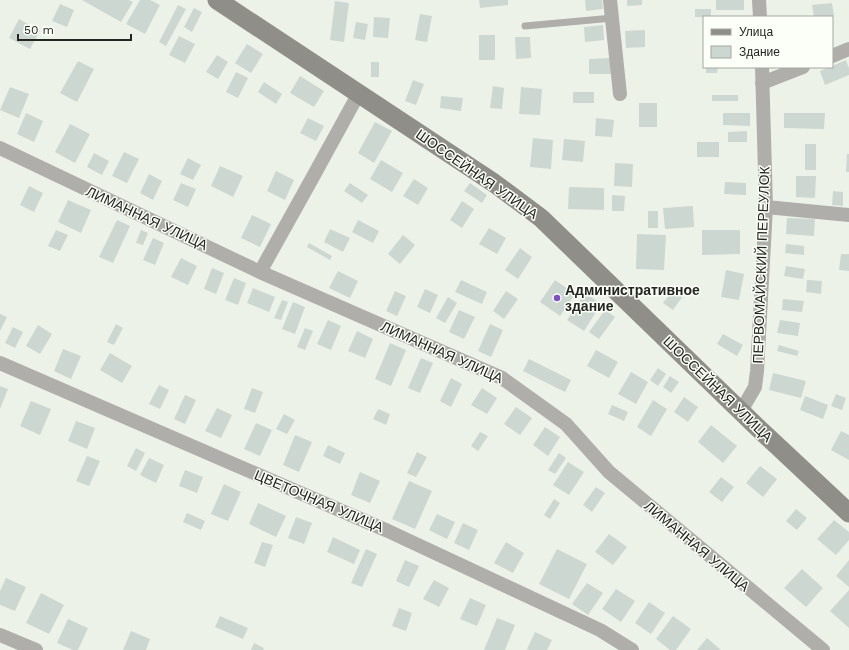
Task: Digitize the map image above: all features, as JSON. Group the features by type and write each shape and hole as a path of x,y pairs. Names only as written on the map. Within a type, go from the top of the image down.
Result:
{"main road":[{"name":"ШОССЕЙНАЯ УЛИЦА","path":"217,0 494,183 541,218 762,432 849,513"}],"street":[{"path":"610,0 620,94"},
{"path":"759,0 760,16"},
{"path":"833,56 849,49"},
{"name":"ПЕРВОМАЙСКИЙ ПЕРЕУЛОК","path":"741,411 755,387 756,382 766,207 762,68"},
{"path":"762,83 800,68"},
{"path":"260,272 359,93"},
{"name":"ЛИМАННАЯ УЛИЦА","path":"0,148 260,272 502,378 566,424 609,472 823,650"},
{"path":"766,207 849,215"},
{"name":"ЦВЕТОЧНАЯ УЛИЦА","path":"0,363 388,531 600,630 632,650"},
{"path":"0,636 36,650"}],"lane":[{"path":"525,26 613,18"}],"building":[{"path":"82,0 129,0 133,2 121,22"},
{"path":"140,0 150,0 160,5 145,34 126,24"},
{"path":"479,0 508,0 508,5 480,8"},
{"path":"585,0 602,0 603,9 586,11"},
{"path":"627,0 642,0 642,5 627,6"},
{"path":"716,0 744,0 744,10 716,10"},
{"path":"335,1 349,3 344,42 330,40"},
{"path":"832,3 834,16 814,16 812,5"},
{"path":"60,4 74,10 67,27 52,21"},
{"path":"178,5 186,9 166,46 159,42"},
{"path":"194,8 202,12 192,32 184,27"},
{"path":"695,9 711,9 711,16 695,17"},
{"path":"420,14 432,16 427,42 415,40"},
{"path":"374,17 390,18 388,38 373,37"},
{"path":"19,19 40,31 30,49 9,38"},
{"path":"356,22 368,24 365,40 353,38"},
{"path":"603,25 604,40 585,42 584,27"},
{"path":"645,30 645,47 626,48 625,31"},
{"path":"479,35 495,35 495,60 479,60"},
{"path":"179,36 195,44 185,63 169,55"},
{"path":"515,37 530,37 531,58 516,59"},
{"path":"247,44 263,54 251,73 235,63"},
{"path":"217,55 228,62 218,79 206,72"},
{"path":"610,58 611,74 589,74 589,59"},
{"path":"846,60 849,68 849,75 825,85 820,71 827,68 833,68 833,66"},
{"path":"78,61 94,69 77,102 60,93"},
{"path":"371,62 379,62 379,77 371,77"},
{"path":"706,68 718,68 717,73 706,73"},
{"path":"236,72 248,78 238,98 226,92"},
{"path":"300,76 324,91 314,107 290,93"},
{"path":"413,80 424,84 416,105 405,101"},
{"path":"264,82 282,94 276,104 258,92"},
{"path":"493,86 504,88 502,109 490,108"},
{"path":"10,87 29,94 19,118 0,110"},
{"path":"521,87 542,89 540,115 519,114"},
{"path":"573,92 594,92 594,103 573,103"},
{"path":"712,95 738,95 738,101 712,101"},
{"path":"441,96 463,98 461,111 440,108"},
{"path":"639,103 657,103 657,127 639,127"},
{"path":"26,113 43,121 34,142 17,134"},
{"path":"723,113 750,113 750,126 723,125"},
{"path":"784,113 825,113 824,129 784,128"},
{"path":"308,118 324,126 316,141 300,133"},
{"path":"596,118 614,120 612,137 595,136"},
{"path":"375,122 392,131 374,163 358,153"},
{"path":"70,124 90,134 75,163 55,152"},
{"path":"747,131 747,142 728,142 728,132"},
{"path":"533,138 553,140 551,169 530,167"},
{"path":"564,139 585,141 583,162 562,160"},
{"path":"697,142 719,142 719,157 697,157"},
{"path":"805,144 816,144 816,170 805,170"},
{"path":"124,152 139,159 127,183 112,176"},
{"path":"94,153 109,161 102,175 87,167"},
{"path":"847,154 849,154 849,172 846,172"},
{"path":"188,158 201,165 193,180 180,174"},
{"path":"381,160 403,173 392,192 370,179"},
{"path":"615,163 633,164 632,187 614,186"},
{"path":"220,166 243,176 233,197 211,186"},
{"path":"276,171 294,180 285,200 267,191"},
{"path":"149,174 162,181 153,200 140,193"},
{"path":"796,176 816,176 815,198 796,197"},
{"path":"414,179 428,188 418,205 403,196"},
{"path":"725,182 746,183 746,195 724,194"},
{"path":"181,183 196,189 188,207 173,200"},
{"path":"350,183 368,195 362,203 344,191"},
{"path":"470,183 487,195 482,203 464,191"},
{"path":"29,186 43,193 34,212 20,205"},
{"path":"569,187 604,188 604,210 568,209"},
{"path":"833,191 843,192 843,206 832,205"},
{"path":"612,195 625,196 624,211 612,211"},
{"path":"68,200 91,210 81,233 58,222"},
{"path":"462,201 474,209 462,228 450,220"},
{"path":"693,206 694,227 665,229 663,208"},
{"path":"648,211 658,211 658,228 648,228"},
{"path":"252,215 271,224 260,247 241,238"},
{"path":"787,218 815,219 814,236 786,234"},
{"path":"117,220 130,226 113,263 99,257"},
{"path":"358,220 379,231 373,243 352,232"},
{"path":"489,228 506,238 497,254 479,244"},
{"path":"330,229 350,238 343,252 324,242"},
{"path":"56,230 68,235 60,251 48,246"},
{"path":"141,230 148,233 143,245 136,243"},
{"path":"702,230 740,230 740,254 702,255"},
{"path":"637,234 666,235 664,270 636,269"},
{"path":"403,235 415,245 400,264 388,254"},
{"path":"153,238 164,243 155,265 143,260"},
{"path":"309,243 332,256 330,260 307,247"},
{"path":"786,244 804,246 804,255 785,253"},
{"path":"520,248 532,257 518,279 505,270"},
{"path":"841,254 849,254 849,271 839,270"},
{"path":"181,258 197,266 188,285 171,277"},
{"path":"786,266 805,269 803,279 784,276"},
{"path":"212,268 224,273 216,294 204,289"},
{"path":"726,270 744,274 739,300 721,297"},
{"path":"338,271 358,281 350,298 329,288"},
{"path":"234,278 246,283 238,305 225,300"},
{"path":"461,280 487,292 482,304 455,292"},
{"name":"Административное здание","path":"555,280 575,294 560,316 540,302"},
{"path":"807,280 822,281 821,294 806,292"},
{"path":"676,286 685,293 673,310 663,303"},
{"path":"253,288 275,297 269,312 247,303"},
{"path":"425,289 438,295 430,313 417,307"},
{"path":"395,291 406,296 397,316 386,311"},
{"path":"506,291 518,299 504,319 493,311"},
{"path":"585,293 601,304 584,331 567,320"},
{"path":"448,297 457,303 445,323 436,318"},
{"path":"783,299 804,301 802,312 782,310"},
{"path":"282,300 288,302 281,320 274,318"},
{"path":"293,302 305,307 295,334 282,329"},
{"path":"459,310 475,317 464,339 449,332"},
{"path":"605,310 615,317 599,339 589,332"},
{"path":"0,314 7,317 0,331"},
{"path":"328,320 341,326 331,350 317,344"},
{"path":"780,320 800,323 798,336 777,333"},
{"path":"116,324 123,328 114,345 107,342"},
{"path":"490,324 503,330 491,357 478,351"},
{"path":"38,325 52,334 40,354 26,346"},
{"path":"13,327 23,332 15,348 5,343"},
{"path":"305,328 313,331 305,350 297,347"},
{"path":"357,331 373,339 365,358 348,351"},
{"path":"723,334 743,345 737,356 717,344"},
{"path":"390,343 406,350 391,386 375,379"},
{"path":"779,345 799,351 797,356 777,351"},
{"path":"63,349 81,356 71,379 54,371"},
{"path":"596,350 618,362 609,378 587,366"},
{"path":"110,353 132,366 122,383 100,370"},
{"path":"421,358 433,363 420,393 408,388"},
{"path":"529,359 571,380 565,392 523,371"},
{"path":"658,368 666,374 658,386 650,380"},
{"path":"631,372 648,382 636,404 618,394"},
{"path":"773,373 806,381 801,398 769,390"},
{"path":"670,376 679,382 671,393 663,387"},
{"path":"451,378 462,384 451,407 440,401"},
{"path":"159,385 169,390 160,409 149,404"},
{"path":"0,386 8,389 0,409"},
{"path":"252,388 263,392 255,413 244,409"},
{"path":"482,388 497,398 487,414 471,405"},
{"path":"836,394 846,398 842,410 831,406"},
{"path":"185,395 196,400 185,424 174,419"},
{"path":"805,396 828,405 823,419 800,410"},
{"path":"684,397 698,407 688,422 674,412"},
{"path":"653,400 667,409 651,436 637,427"},
{"path":"31,401 51,409 40,435 20,426"},
{"path":"612,405 628,412 624,421 608,414"},
{"path":"516,407 532,418 520,435 504,424"},
{"path":"217,408 232,415 221,438 205,431"},
{"path":"378,409 390,414 386,425 373,419"},
{"path":"284,414 295,420 287,434 276,429"},
{"path":"76,421 95,428 87,449 68,441"},
{"path":"256,423 272,430 260,456 244,449"},
{"path":"711,425 737,446 723,463 698,442"},
{"path":"545,427 560,437 548,456 533,445"},
{"path":"841,431 849,435 849,460 831,450"},
{"path":"480,432 488,436 478,451 471,446"},
{"path":"295,435 312,442 299,472 283,465"},
{"path":"328,445 345,453 340,464 323,456"},
{"path":"136,448 145,453 136,471 127,466"},
{"path":"417,452 427,457 416,477 407,473"},
{"path":"559,453 566,458 555,474 548,470"},
{"path":"87,456 100,461 89,486 76,481"},
{"path":"149,458 164,465 156,483 140,475"},
{"path":"568,462 584,472 569,495 553,485"},
{"path":"760,466 777,479 763,497 746,483"},
{"path":"185,470 203,477 197,493 179,486"},
{"path":"360,472 380,481 370,503 351,495"},
{"path":"721,477 734,487 722,502 709,492"},
{"path":"409,481 432,491 415,529 392,519"},
{"path":"224,484 241,492 228,521 211,514"},
{"path":"596,487 605,493 592,512 583,505"},
{"path":"554,499 560,503 550,519 544,515"},
{"path":"258,503 286,516 276,537 249,524"},
{"path":"796,509 807,518 797,530 786,521"},
{"path":"187,513 205,521 201,530 183,522"},
{"path":"437,514 455,522 447,539 429,530"},
{"path":"296,517 312,523 304,544 288,538"},
{"path":"834,520 849,532 849,540 836,555 817,539"},
{"path":"463,523 478,530 469,550 454,543"},
{"path":"609,534 627,547 613,565 595,552"},
{"path":"333,537 360,550 354,564 327,552"},
{"path":"262,542 273,545 265,567 254,563"},
{"path":"506,542 524,553 513,573 494,563"},
{"path":"366,549 377,554 362,587 351,583"},
{"path":"557,549 587,564 569,599 539,584"},
{"path":"405,560 419,566 409,587 396,581"},
{"path":"849,560 849,587 836,576"},
{"path":"802,569 823,588 806,607 784,588"},
{"path":"6,578 26,587 15,611 0,605 0,591"},
{"path":"434,580 449,588 439,607 423,599"},
{"path":"587,583 603,593 588,615 572,604"},
{"path":"616,589 635,601 621,622 602,609"},
{"path":"849,590 849,628 830,611"},
{"path":"41,593 64,605 49,634 26,623"},
{"path":"470,598 486,605 477,626 460,619"},
{"path":"649,602 665,613 651,634 635,623"},
{"path":"399,608 412,613 406,631 392,626"},
{"path":"220,616 248,628 243,639 215,627"},
{"path":"673,616 691,629 676,650 670,650 656,639"},
{"path":"497,618 515,625 505,650 484,650"},
{"path":"68,619 88,628 78,650 73,650 57,643"},
{"path":"131,631 150,639 146,650 123,650"},
{"path":"535,632 552,640 547,650 527,649"},
{"path":"707,638 721,650 697,650"},
{"path":"254,643 264,648 263,650 251,650"}],"place":[{"name":"Административное здание","path":"557,298"}]}
